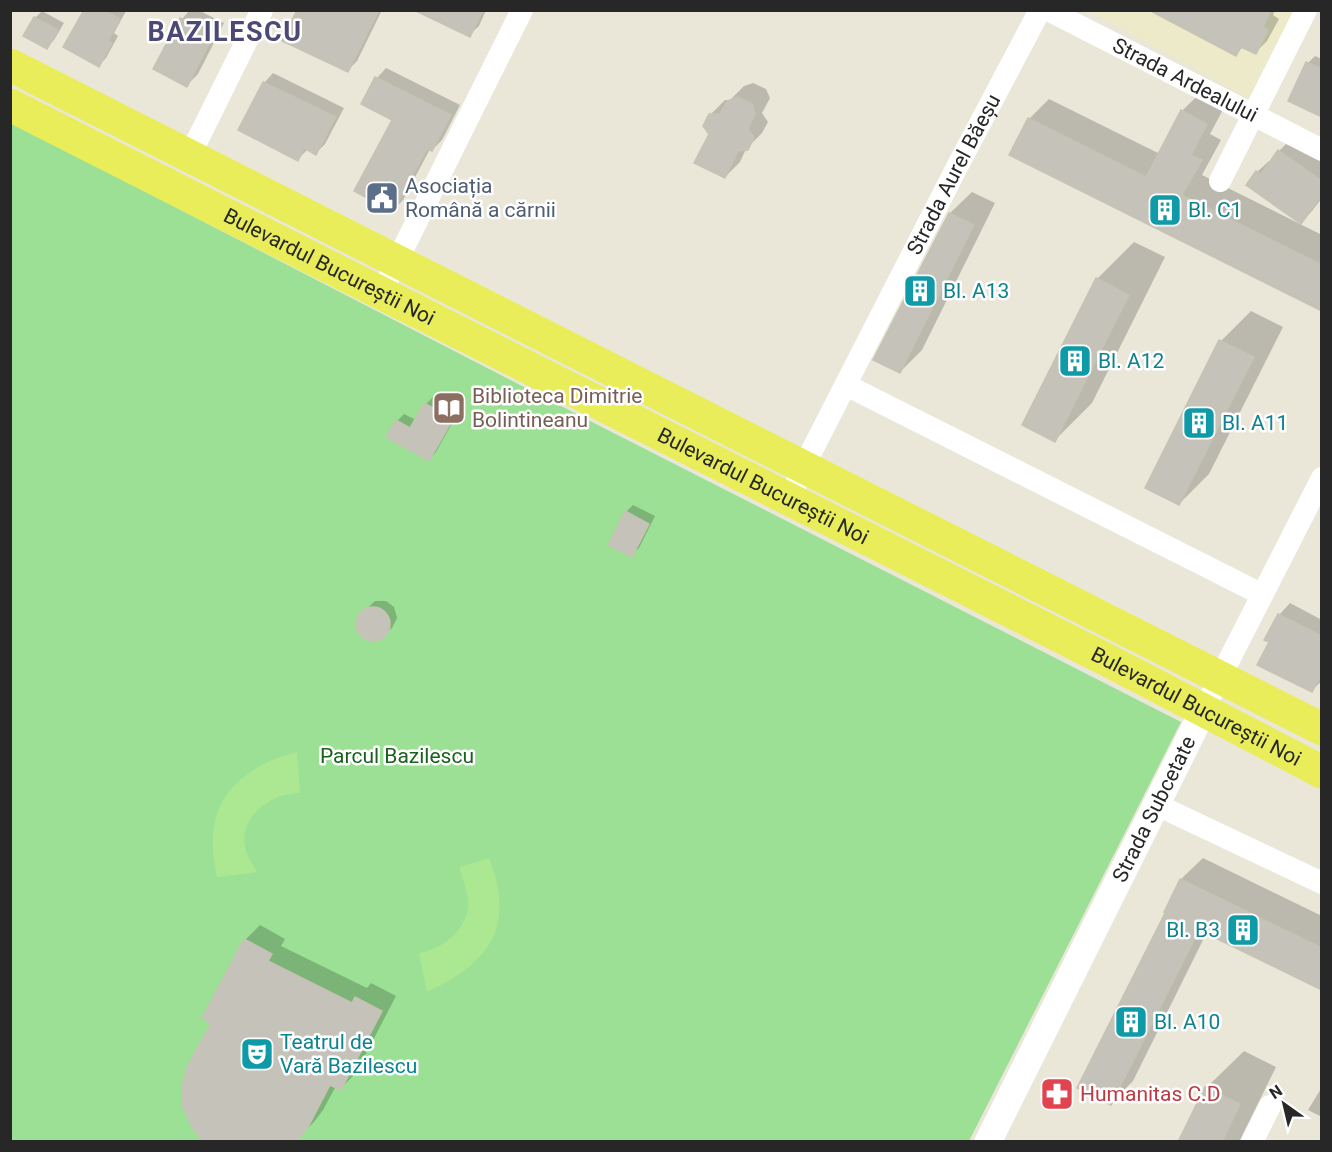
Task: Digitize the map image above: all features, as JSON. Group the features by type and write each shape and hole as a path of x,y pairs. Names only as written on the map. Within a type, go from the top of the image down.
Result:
{"main road":[{"name":"Bulevardul Bucureștii Noi","path":"10,65 1322,729"},
{"name":"Bulevardul Bucureștii Noi","path":"10,105 1109,661 1322,772"}],"street":[{"path":"189,157 262,10"},
{"path":"381,293 522,10"},
{"name":"Strada Aurel Băeșu","path":"789,499 1040,10"},
{"name":"Strada Ardealului","path":"1048,10 1322,150"},
{"path":"1220,181 1306,10"},
{"path":"846,385 1261,594"},
{"name":"Strada Subcetate","path":"988,1142 1219,676 1322,478"},
{"path":"1155,804 1322,883"},
{"path":"1252,1142 1270,1106"}],"shaded area":[{"path":"1090,11 1293,11 1248,98"}],"green space":[{"name":"Parcul Bazilescu","path":"10,122 1181,722 969,1141 11,1141"},
{"path":"297,752 300,793 278,797 268,802 251,818 246,828 244,839 246,851 257,872 217,877 213,839 219,808 227,794 252,771 273,760"},
{"path":"489,858 497,882 500,904 498,923 492,940 467,968 449,981 427,992 419,953 443,944 457,932 468,909 468,899 460,867"}],"building":[{"path":"84,10 104,10 120,19 108,41 112,43 99,67 63,47"},
{"path":"297,10 379,10 348,72 282,41"},
{"path":"414,10 483,10 470,37"},
{"path":"1149,10 1271,10 1263,27 1268,30 1256,54 1241,47 1236,56"},
{"path":"34,17 58,30 47,49 23,36"},
{"path":"180,18 214,34 187,87 153,69"},
{"path":"1306,62 1322,69 1322,117 1288,101"},
{"path":"375,77 451,115 432,151 427,149 393,212 354,191 392,120 361,104"},
{"path":"263,82 336,117 316,155 304,148 298,161 238,130"},
{"path":"738,97 752,104 755,114 748,129 754,137 748,150 738,151 725,178 694,163 709,134 703,126 709,114 720,114 727,101"},
{"name":"Bl. C1","path":"1181,110 1207,124 1191,155 1202,160 1182,195 1322,265 1322,311 1009,155 1028,118 1146,177"},
{"path":"1278,150 1322,181 1322,195 1301,224 1246,185 1256,171 1261,174"},
{"name":"Bl. A13","path":"949,213 974,225 900,373 873,360"},
{"name":"Bl. A12","path":"1096,278 1129,295 1055,442 1022,425"},
{"name":"Bl. A11","path":"1219,340 1254,357 1179,505 1145,488"},
{"path":"424,403 453,419 429,461 386,437 396,420 410,428"},
{"path":"625,511 649,524 632,557 608,545"},
{"path":"373,607 385,612 390,624 385,636 373,641 361,636 356,624 361,612"},
{"path":"1278,614 1322,636 1322,674 1312,692 1257,665 1269,642 1264,640"},
{"path":"1180,879 1322,948 1322,990 1199,930 1111,1105 1077,1088"},
{"path":"244,939 272,954 268,961 352,1003 355,997 382,1011 341,1090 330,1085 308,1127 296,1142 203,1142 192,1127 183,1107 182,1086 188,1065 211,1023 202,1018"},
{"path":"1205,1087 1240,1104 1222,1142 1178,1142"}],"place":[{"name":"Asociația Română a cărnii","path":"382,198"},
{"name":"Bl. C1","path":"1165,210"},
{"name":"Bl. A13","path":"920,291"},
{"name":"Bl. A12","path":"1075,361"},
{"name":"Biblioteca Dimitrie Bolintineanu","path":"449,408"},
{"name":"Bl. A11","path":"1199,423"},
{"name":"Bl. B3","path":"1243,930"},
{"name":"Bl. A10","path":"1131,1022"},
{"name":"Teatrul de Vară Bazilescu","path":"257,1054"},
{"name":"Humanitas C.D","path":"1057,1094"}],"district":[{"name":"BAZILESCU","path":"225,32"}]}
